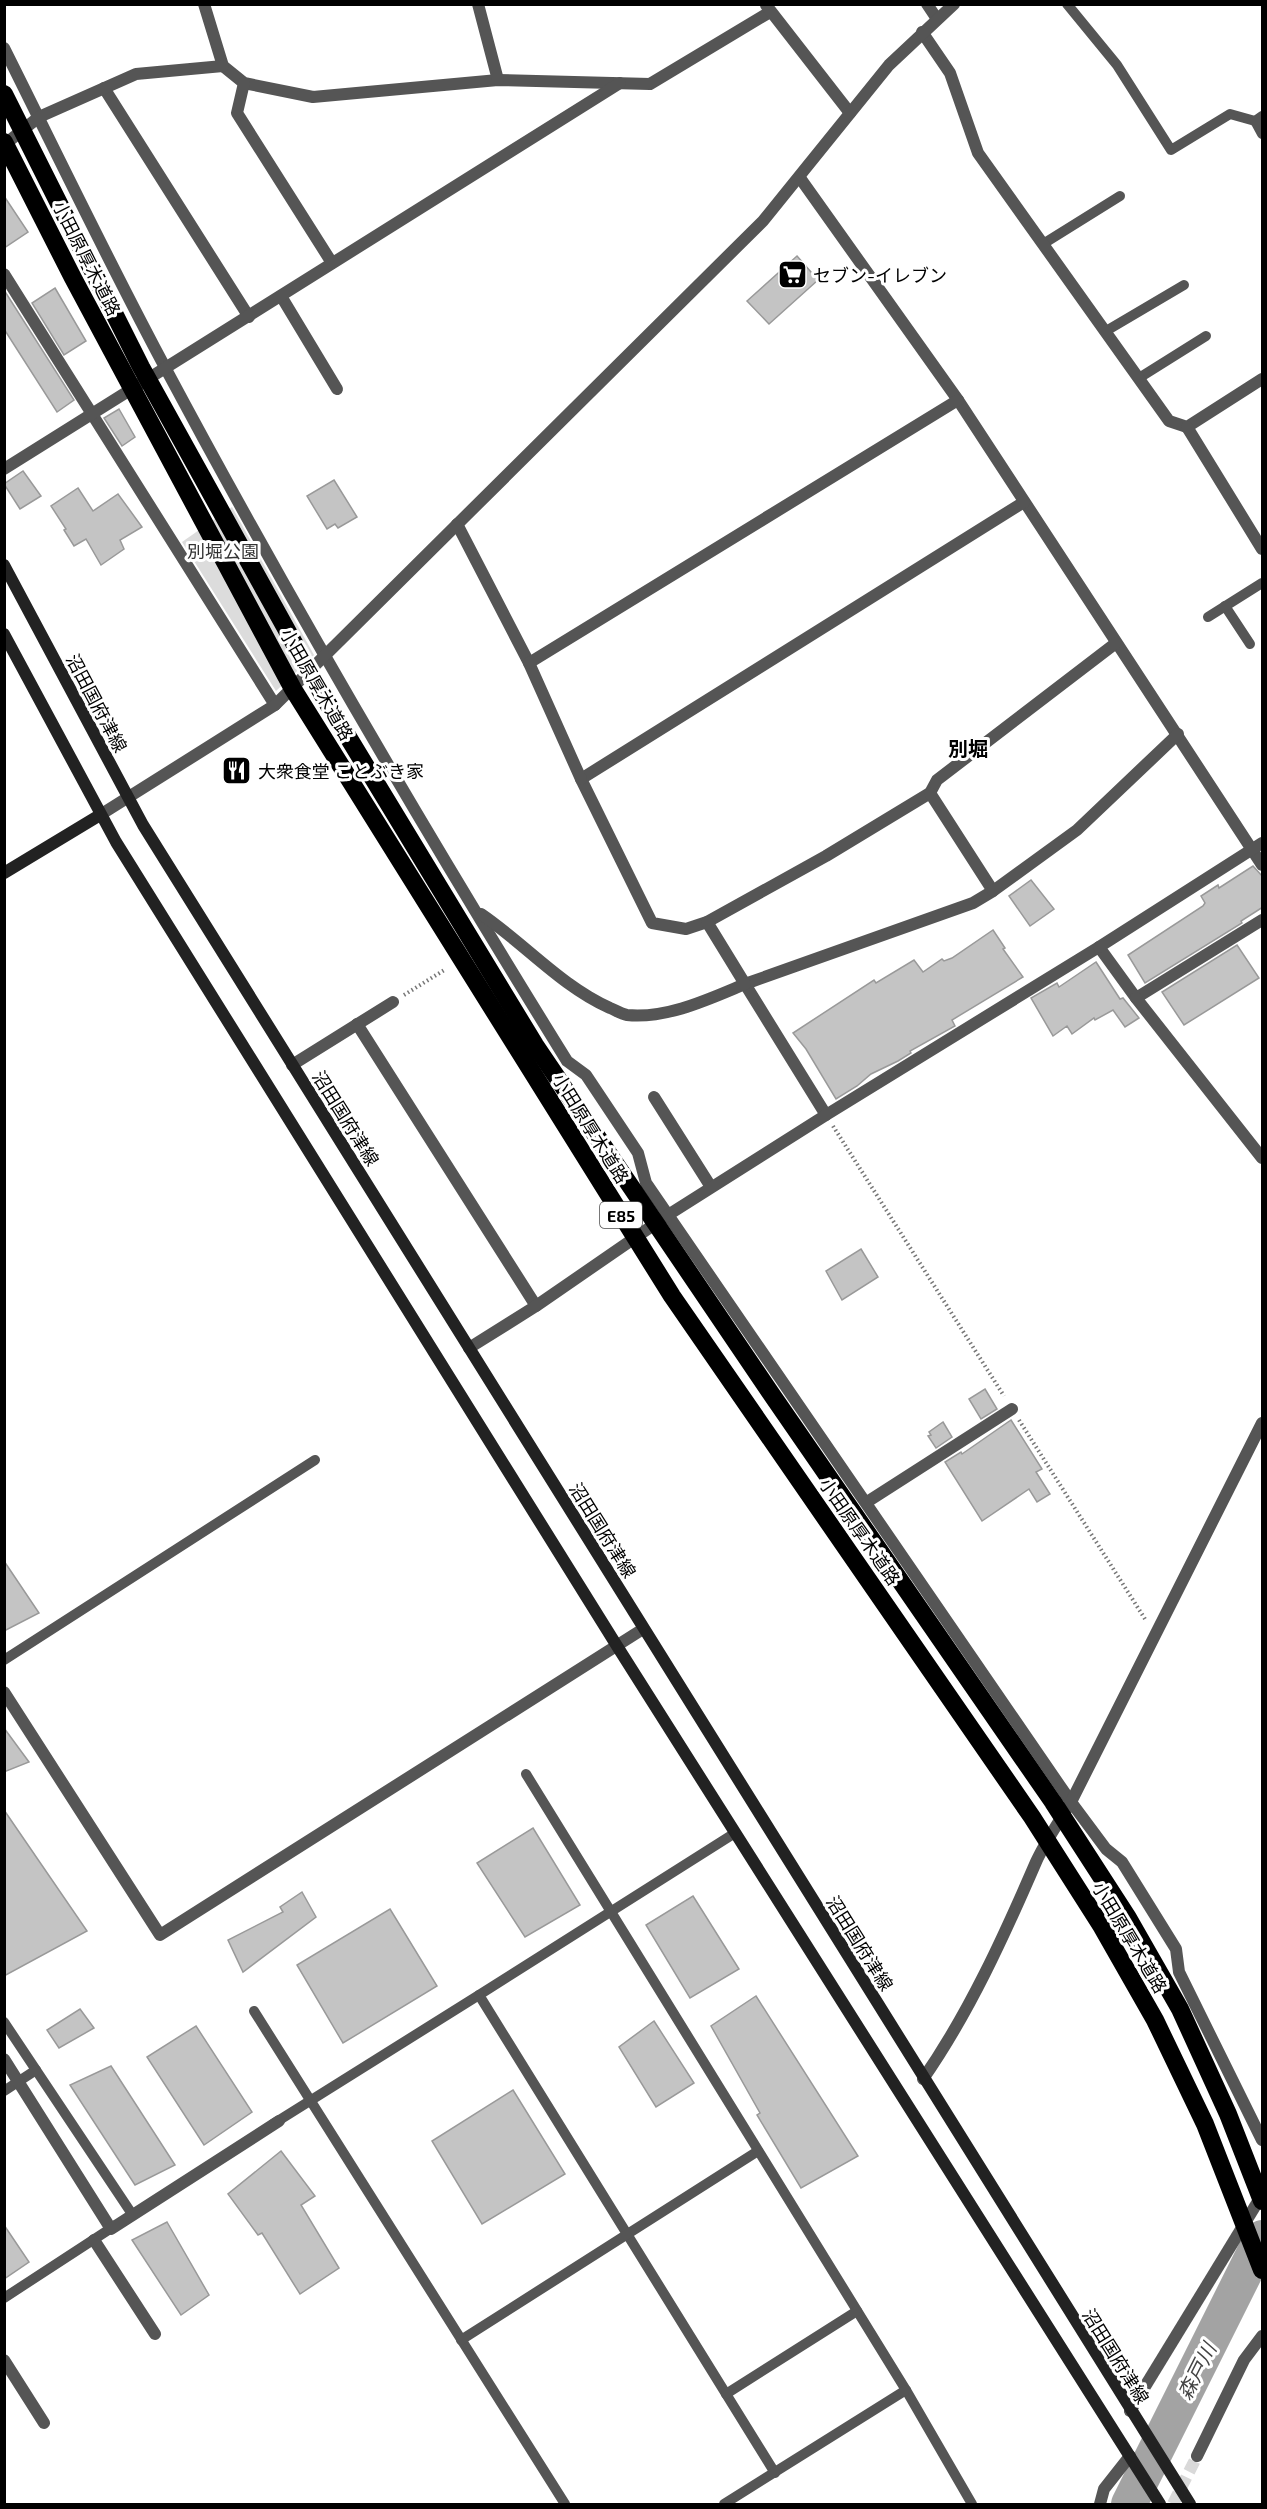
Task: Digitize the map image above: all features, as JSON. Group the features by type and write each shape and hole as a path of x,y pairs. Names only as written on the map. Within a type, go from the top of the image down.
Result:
{"highway":[{"name":"小田原厚木道路","path":"4,94 141,367 325,699 535,1045 772,1395 1053,1802 1128,1918 1180,2009 1228,2114 1263,2201"},
{"name":"小田原厚木道路","path":"4,144 292,688 672,1296 1025,1807 1102,1927 1155,2020 1205,2124 1263,2270"}],"main road":[{"name":"沼田国府津線","path":"4,565 128,799 1190,2505"},
{"path":"4,634 100,814 617,1646 1160,2504"},
{"path":"4,873 100,814"}],"street":[{"path":"204,4 223,66 244,83 313,97 498,80 650,84 768,8 850,113"},
{"path":"478,4 498,80"},
{"path":"927,4 937,19"},
{"path":"100,814 128,799 275,705 763,221 889,65 954,4"},
{"path":"922,32 950,73 978,153 1169,421 1187,427 1263,549"},
{"path":"4,48 166,370 326,656 477,912 567,1061 586,1075 638,1153 646,1183 1071,1802 1106,1849 1122,1862 1176,1949 1179,1972 1263,2140"},
{"path":"4,144 39,117 136,74 223,66"},
{"path":"244,83 237,113 332,264"},
{"path":"4,469 93,416 620,83"},
{"path":"104,88 249,317"},
{"path":"800,178 958,400 1116,643 1257,847 1263,865"},
{"path":"4,274 93,416 137,481 275,705"},
{"path":"281,296 337,389"},
{"path":"1187,427 1263,379"},
{"path":"529,663 958,400"},
{"path":"581,779 1024,502"},
{"path":"458,524 529,663 581,779 652,923 686,929 707,922 826,856 930,794 937,780 1116,643"},
{"path":"477,912 506,931 580,992 625,1015 658,1013 685,1007 973,903 1077,830 1178,734"},
{"path":"930,794 993,891"},
{"path":"469,1348 536,1306 711,1187 1257,847"},
{"path":"1136,998 1263,920"},
{"path":"707,922 826,1115"},
{"path":"1098,946 1136,998 1263,1158"},
{"path":"292,1065 393,1002"},
{"path":"357,1024 536,1306"},
{"path":"654,1097 711,1187"},
{"path":"867,1502 1012,1409"},
{"path":"923,2079 942,2052 1028,1886 1037,1861 1071,1802 1263,1423"},
{"path":"4,1692 160,1935 643,1629"},
{"path":"4,2059 111,2229 279,2121"},
{"path":"1132,2414 1263,2195"},
{"path":"94,2240 155,2334"},
{"path":"1197,2456 1244,2360 1263,2336"},
{"path":"4,2360 44,2423"},
{"path":"1100,2505 1104,2489 1127,2451"}],"lane":[{"path":"1066,4 1117,64 1171,150 1230,114 1258,118 1263,134"},
{"path":"1043,244 1120,196"},
{"path":"1106,331 1184,285"},
{"path":"1139,378 1206,336"},
{"path":"1208,617 1263,583"},
{"path":"1225,606 1250,644"},
{"path":"4,1660 315,1460"},
{"path":"526,1774 906,2390 972,2505"},
{"path":"4,2298 310,2100 735,1833"},
{"path":"479,1995 774,2473"},
{"path":"254,2011 565,2505"},
{"path":"4,2022 132,2214"},
{"path":"4,2091 36,2070"},
{"path":"461,2340 758,2151"},
{"path":"726,2394 857,2311"},
{"path":"724,2505 906,2390"}],"path":[{"path":"393,1002 453,965"},
{"path":"826,1115 1155,1635"}],"green space":[{"name":"別堀公園","path":"232,507 314,655 276,691 182,542"}],"building":[{"path":"4,196 28,232 4,248"},
{"path":"797,256 818,280 769,324 747,301"},
{"path":"55,288 86,341 64,355 32,303"},
{"path":"4,290 74,400 57,412 4,329"},
{"path":"119,409 135,437 122,446 104,418"},
{"path":"23,471 41,496 20,509 4,484"},
{"path":"334,480 357,517 338,528 335,524 327,529 307,496"},
{"path":"78,488 93,511 118,494 142,527 120,540 124,549 101,565 86,539 74,546 51,506"},
{"path":"1253,866 1263,877 1263,907 1241,921 1242,923 1145,983 1128,955 1203,906 1205,903 1201,896 1218,885 1219,888"},
{"path":"1031,880 1054,909 1030,926 1009,896"},
{"path":"993,930 1023,977 952,1020 955,1026 910,1051 911,1053 898,1061 871,1074 836,1099 806,1049 793,1033 874,980 876,983 914,960 923,972 942,959 944,961 952,958"},
{"path":"1237,945 1259,978 1184,1025 1162,992"},
{"path":"1096,962 1120,999 1123,998 1139,1018 1125,1027 1113,1010 1095,1020 1094,1018 1072,1034 1067,1026 1053,1036 1031,998 1057,983 1059,987"},
{"path":"861,1249 878,1277 842,1300 826,1271"},
{"path":"985,1389 997,1409 981,1419 969,1399"},
{"path":"1011,1420 1042,1469 1036,1472 1050,1494 1037,1502 1029,1489 982,1521 945,1462 961,1452 962,1454"},
{"path":"943,1422 952,1437 936,1448 928,1436 931,1435 929,1432"},
{"path":"4,1561 39,1613 4,1631"},
{"path":"4,1728 29,1762 4,1772"},
{"path":"4,1810 87,1931 4,1976"},
{"path":"533,1828 580,1905 525,1937 477,1863"},
{"path":"302,1892 316,1917 243,1972 228,1940 283,1912 280,1907"},
{"path":"693,1896 739,1969 690,1998 646,1925"},
{"path":"390,1909 437,1986 343,2043 297,1965"},
{"path":"756,1996 858,2156 801,2188 757,2115 760,2113 711,2026"},
{"path":"80,2009 94,2028 59,2048 47,2030"},
{"path":"654,2021 694,2083 656,2107 619,2047"},
{"path":"196,2026 252,2112 204,2145 147,2057"},
{"path":"111,2066 175,2165 135,2185 70,2085"},
{"path":"513,2090 565,2174 482,2224 432,2141"},
{"path":"281,2151 315,2196 301,2205 339,2268 300,2294 262,2233 258,2235 228,2194"},
{"path":"167,2222 209,2295 181,2315 132,2240"},
{"path":"4,2225 29,2262 4,2279"}],"waterway":[{"name":"森戸川","path":"1129,2504 1262,2238"}],"tunnel":[{"path":"1173,2504 1197,2456"}],"place":[{"name":"セブン-イレブン","path":"792,275"},
{"name":"大衆食堂 ことぶき家","path":"237,771"}],"district":[{"name":"別堀","path":"968,748"}]}
